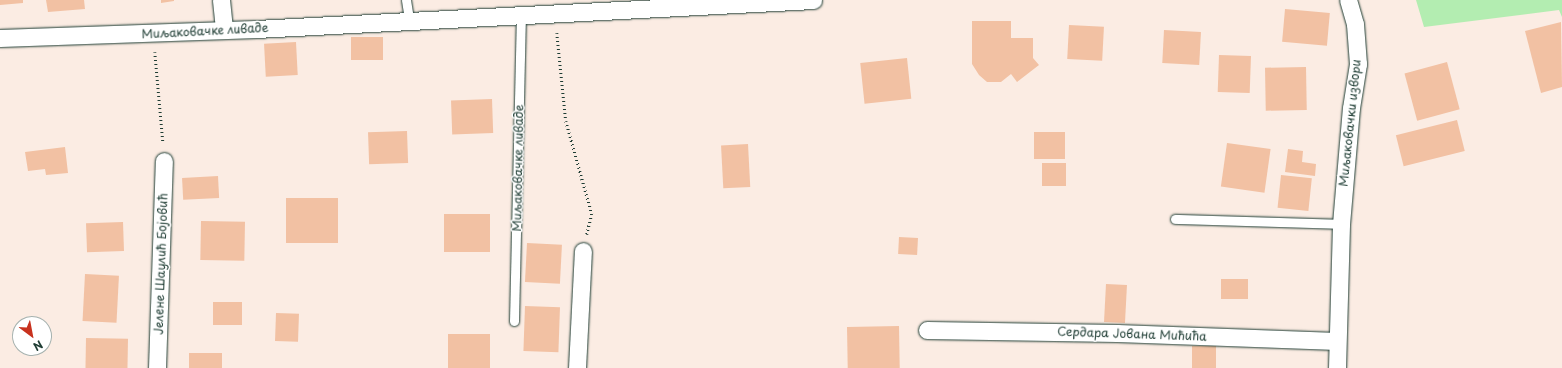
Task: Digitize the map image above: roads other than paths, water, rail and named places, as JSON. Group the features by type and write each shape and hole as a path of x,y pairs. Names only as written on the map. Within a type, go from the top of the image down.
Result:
{"street":[{"path":"221,0 224,30"},
{"name":"Миљаковачке ливаде","path":"0,38 224,30 521,15 555,13 579,6 813,0"},
{"name":"Миљаковачки извори","path":"1337,368 1341,224 1351,108 1358,64 1355,24 1348,0"},
{"name":"Јелене Шаулић Бојовић","path":"158,368 164,161"},
{"path":"577,368 584,251"},
{"name":"Сердара Јована Мићића","path":"927,330 1117,333 1337,341"}],"lane":[{"path":"406,0 409,20"},
{"name":"Миљаковачке ливаде","path":"514,322 521,15"},
{"path":"1176,219 1341,224"}]}
